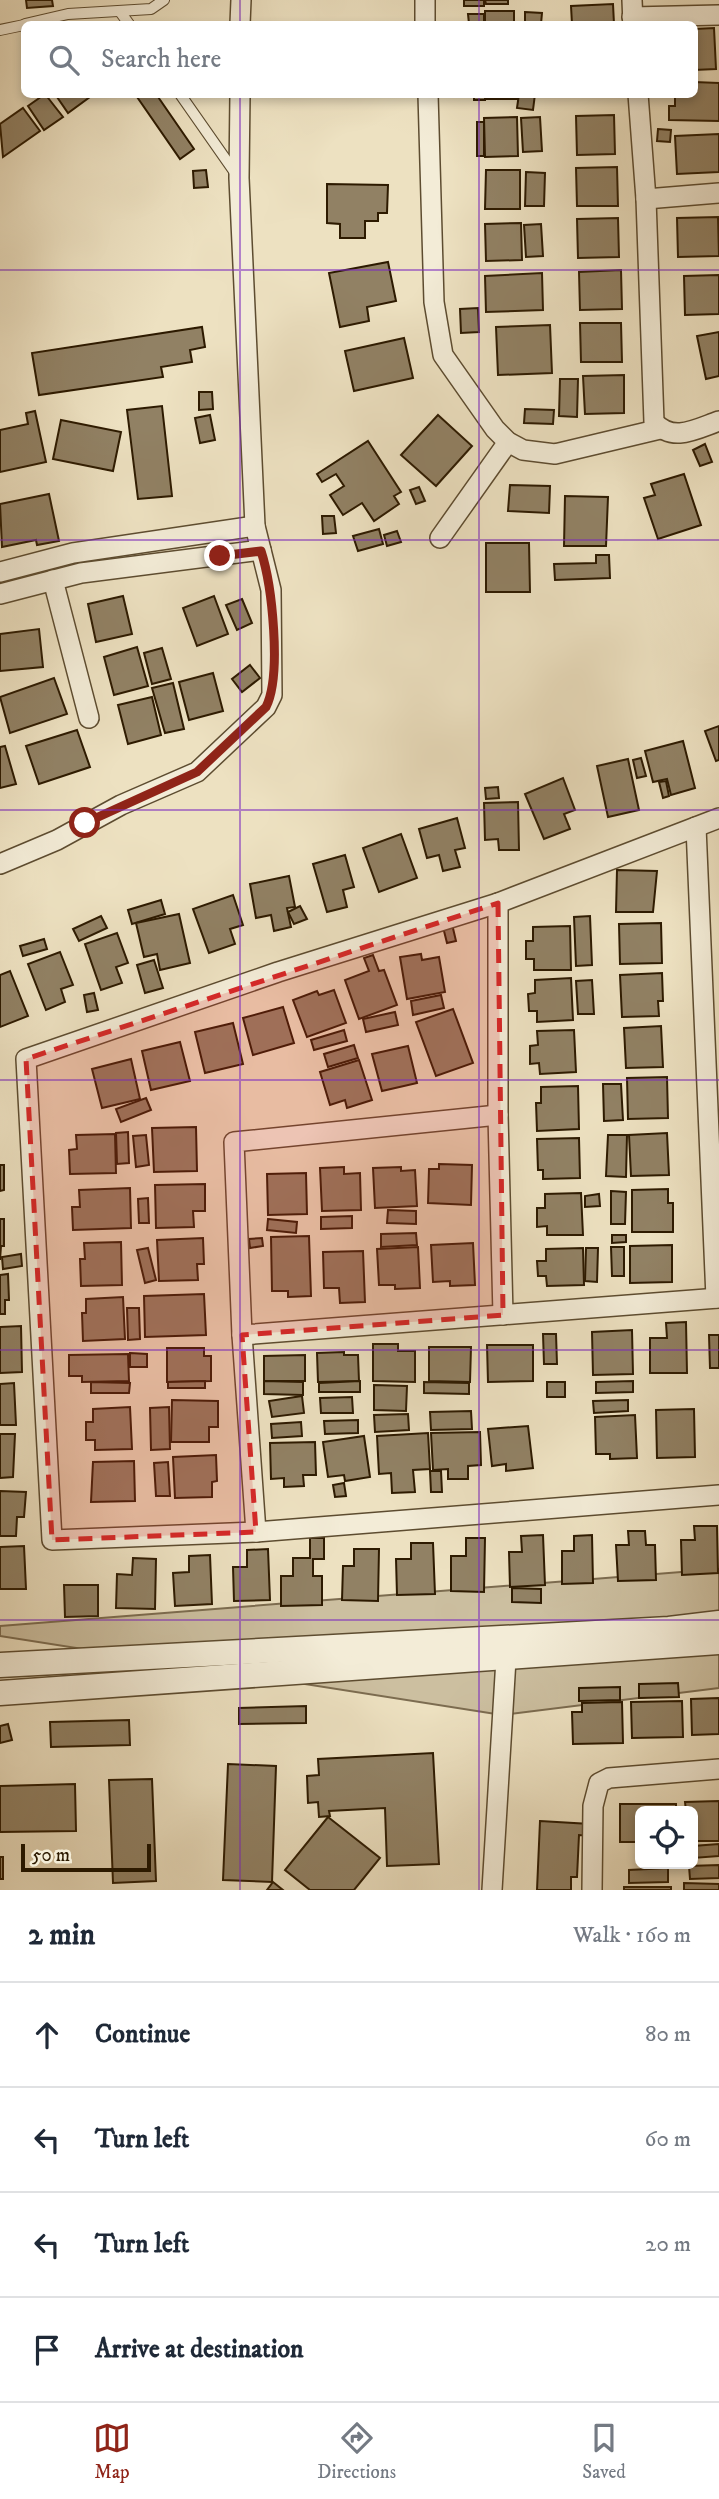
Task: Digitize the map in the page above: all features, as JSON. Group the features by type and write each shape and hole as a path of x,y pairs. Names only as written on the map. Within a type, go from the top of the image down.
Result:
{"street":[{"path":"240,0 240,21"},
{"path":"425,0 425,21"},
{"path":"633,14 719,15"},
{"path":"0,864 57,840 121,805 197,772 266,707 272,695 271,590 255,526 239,178 240,98"},
{"path":"428,98 434,302 443,355 495,429 508,442 523,450 555,454 660,429"},
{"path":"638,98 646,199 654,422 668,433 681,434 719,421"},
{"path":"646,199 719,193"},
{"path":"440,538 508,442"},
{"path":"0,572 73,553 255,526"},
{"path":"0,594 81,573 261,551"},
{"path":"53,580 89,718"},
{"path":"719,818 498,903 278,972 26,1059 52,1540 256,1532 719,1495"},
{"path":"242,1335 718,1298 696,827"},
{"path":"498,903 498,1115 503,1315"},
{"path":"256,1532 242,1335 234,1142 498,1115"},
{"path":"0,1665 668,1629 719,1623"},
{"path":"0,1693 719,1642"},
{"path":"492,1890 506,1659"},
{"path":"592,1890 593,1806 599,1783 609,1778 719,1769"}],"lane":[{"path":"41,21 68,14 121,13 151,9 164,0"},
{"path":"121,13 127,21"},
{"path":"0,30 21,26"},
{"path":"183,98 239,178"}],"highlighted area":[{"path":"498,903 503,1315 242,1335 256,1532 52,1540 26,1059"}],"shaded area":[{"path":"719,1569 719,1688 502,1715 0,1636 0,1626"}],"building":[{"path":"26,0 52,0 53,6 27,8"},
{"path":"464,0 484,0 484,6 464,6"},
{"path":"485,0 508,0 508,4 486,4"},
{"path":"613,4 614,21 572,21 571,6"},
{"path":"485,11 514,11 514,21 485,21"},
{"path":"525,12 542,13 541,21 525,21"},
{"path":"468,14 484,14 484,21 469,21"},
{"path":"714,28 716,69 698,70 698,29"},
{"path":"698,82 719,83 719,121 669,120 669,106 675,106 675,98 698,98"},
{"path":"39,98 48,98 63,117 44,130 28,106"},
{"path":"58,98 89,98 68,113"},
{"path":"138,98 159,98 194,149 180,159"},
{"path":"485,98 517,98 517,99"},
{"path":"518,98 534,98 533,110 517,108"},
{"path":"23,108 40,131 3,157 0,124"},
{"path":"614,115 615,154 577,155 576,116"},
{"path":"517,117 518,156 485,157 484,118"},
{"path":"540,117 542,151 523,152 521,118"},
{"path":"477,122 484,122 484,156 477,156"},
{"path":"658,129 671,130 670,142 657,141"},
{"path":"719,134 719,172 677,174 675,136"},
{"path":"617,167 618,206 577,206 576,168"},
{"path":"206,170 208,187 194,188 193,171"},
{"path":"486,170 520,170 520,209 485,209"},
{"path":"526,172 545,173 544,206 525,206"},
{"path":"327,184 388,185 387,213 378,213 378,221 365,221 365,238 340,238 340,224 327,223"},
{"path":"718,217 719,256 678,257 677,218"},
{"path":"618,218 619,257 578,258 577,219"},
{"path":"521,223 522,260 486,261 485,224"},
{"path":"541,224 543,256 526,257 524,225"},
{"path":"388,262 396,301 367,307 369,321 340,327 329,273"},
{"path":"621,270 622,309 580,310 579,272"},
{"path":"542,273 543,310 486,312 485,276"},
{"path":"719,275 719,314 685,315 684,276"},
{"path":"478,308 479,332 461,333 460,309"},
{"path":"580,323 621,323 622,362 581,362"},
{"path":"550,325 552,373 498,375 496,327"},
{"path":"202,327 205,347 190,350 192,362 161,367 163,377 39,395 32,353"},
{"path":"719,332 719,376 706,379 697,336"},
{"path":"404,338 413,378 354,391 345,351"},
{"path":"624,375 624,413 585,414 583,376"},
{"path":"560,379 578,379 577,417 559,416"},
{"path":"199,392 212,392 213,409 199,410"},
{"path":"162,406 172,496 138,499 127,410"},
{"path":"525,409 554,410 553,424 524,423"},
{"path":"35,411 46,462 0,472 0,430 28,424 26,413"},
{"path":"210,415 215,440 200,443 195,418"},
{"path":"438,415 472,446 436,486 401,455"},
{"path":"61,420 121,432 113,471 53,459"},
{"path":"368,441 401,492 394,496 399,504 374,521 362,503 343,515 330,495 344,486 336,474 322,482 317,474"},
{"path":"705,444 712,462 700,466 693,450"},
{"path":"684,474 701,525 658,539 644,498 655,495 651,484"},
{"path":"510,485 550,486 549,513 508,511"},
{"path":"419,487 425,501 416,504 410,490"},
{"path":"49,494 59,541 37,545 36,540 2,547 0,504"},
{"path":"565,496 608,497 606,546 564,546"},
{"path":"322,516 334,516 336,533 323,534"},
{"path":"379,529 383,544 358,551 353,536"},
{"path":"397,531 401,542 387,546 384,535"},
{"path":"486,543 529,543 530,592 486,592"},
{"path":"596,555 609,555 610,578 555,580 554,564 596,563"},
{"path":"123,596 132,634 96,642 88,604"},
{"path":"214,596 228,634 197,646 183,608"},
{"path":"242,599 252,623 237,630 226,605"},
{"path":"39,629 43,667 0,671 0,634"},
{"path":"137,647 148,686 114,695 104,657"},
{"path":"162,648 171,679 152,684 144,653"},
{"path":"250,665 260,678 242,692 232,679"},
{"path":"213,673 223,711 189,720 179,682"},
{"path":"54,678 67,714 10,733 0,697"},
{"path":"173,683 184,729 165,733 152,688"},
{"path":"152,697 161,735 128,744 118,705"},
{"path":"719,726 719,760 716,761 705,731"},
{"path":"77,730 90,767 39,784 26,746"},
{"path":"683,741 695,788 671,795 667,779 653,782 645,751"},
{"path":"5,746 16,784 0,788 0,747"},
{"path":"641,758 646,776 637,778 633,760"},
{"path":"628,759 639,810 608,817 597,766"},
{"path":"563,778 575,810 564,814 570,829 544,839 525,794"},
{"path":"666,781 669,796 663,798 659,782"},
{"path":"498,787 499,798 486,799 485,788"},
{"path":"518,802 519,850 499,850 498,839 485,840 484,803"},
{"path":"457,818 465,848 455,850 460,867 443,871 439,855 427,858 419,829"},
{"path":"401,834 417,878 379,892 363,848"},
{"path":"345,855 354,887 343,890 347,907 327,912 313,864"},
{"path":"617,870 657,871 653,912 616,912"},
{"path":"289,876 295,907 287,908 291,927 274,931 271,915 256,918 250,884"},
{"path":"233,895 243,925 230,929 235,944 209,953 193,909"},
{"path":"161,900 165,914 132,924 128,910"},
{"path":"300,906 307,919 294,924 288,912"},
{"path":"179,914 190,963 160,970 157,954 144,957 136,923"},
{"path":"101,916 107,928 79,941 73,929"},
{"path":"590,916 592,965 576,966 574,917"},
{"path":"661,923 662,963 620,964 619,924"},
{"path":"452,924 456,941 447,943 443,927"},
{"path":"570,926 571,970 534,970 534,959 526,959 526,941 533,941 533,927"},
{"path":"117,933 128,963 116,967 122,983 101,990 85,944"},
{"path":"44,939 47,949 23,956 20,946"},
{"path":"60,952 73,985 61,989 65,1002 46,1010 28,964"},
{"path":"421,954 422,960 439,957 445,992 407,999 400,957"},
{"path":"373,955 379,971 384,970 397,1005 359,1019 345,980 369,971 364,958"},
{"path":"154,960 163,988 145,993 137,965"},
{"path":"10,971 28,1016 0,1027 0,975"},
{"path":"662,973 663,1001 658,1001 659,1016 622,1017 620,975"},
{"path":"571,978 573,1020 537,1022 537,1011 529,1011 528,994 535,993 535,980"},
{"path":"592,980 594,1014 578,1014 576,981"},
{"path":"334,990 346,1023 307,1037 293,1000 317,991 319,995"},
{"path":"94,993 98,1010 87,1012 84,995"},
{"path":"441,995 444,1008 413,1015 411,1001"},
{"path":"283,1007 294,1043 253,1055 243,1018"},
{"path":"453,1009 473,1063 436,1076 416,1022"},
{"path":"395,1012 398,1025 366,1032 363,1019"},
{"path":"233,1023 243,1064 205,1073 195,1032"},
{"path":"661,1026 663,1067 626,1068 624,1028"},
{"path":"344,1030 347,1041 314,1050 311,1040"},
{"path":"574,1030 576,1072 540,1074 539,1063 530,1064 530,1046 538,1045 537,1031"},
{"path":"180,1042 190,1081 151,1090 142,1051"},
{"path":"354,1045 358,1058 328,1067 324,1054"},
{"path":"408,1046 417,1083 382,1091 372,1054"},
{"path":"131,1059 140,1099 102,1108 92,1069"},
{"path":"359,1060 372,1100 347,1108 345,1100 330,1105 320,1072"},
{"path":"667,1077 668,1118 628,1119 627,1078"},
{"path":"603,1084 621,1084 623,1120 604,1121"},
{"path":"578,1086 579,1129 537,1131 536,1103 541,1103 541,1087"},
{"path":"146,1098 151,1110 121,1122 116,1109"},
{"path":"196,1127 197,1171 154,1172 152,1128"},
{"path":"128,1132 129,1163 117,1164 116,1133"},
{"path":"667,1133 669,1175 631,1176 629,1135"},
{"path":"115,1134 116,1173 70,1174 69,1150 77,1149 76,1135"},
{"path":"146,1135 149,1165 136,1167 133,1136"},
{"path":"608,1135 627,1135 626,1177 606,1176"},
{"path":"579,1138 580,1178 543,1179 543,1170 538,1170 537,1139"},
{"path":"439,1164 472,1165 471,1205 428,1203 429,1169 439,1169"},
{"path":"0,1165 4,1165 4,1190 0,1191"},
{"path":"344,1167 344,1174 360,1173 361,1210 322,1211 320,1168"},
{"path":"401,1167 401,1171 415,1170 417,1206 375,1208 373,1168"},
{"path":"306,1173 307,1214 268,1215 267,1174"},
{"path":"205,1184 205,1211 193,1211 194,1227 156,1228 155,1185"},
{"path":"130,1188 131,1228 73,1230 72,1207 80,1207 79,1190"},
{"path":"668,1189 668,1203 673,1203 673,1232 632,1232 632,1190"},
{"path":"611,1191 626,1192 625,1224 611,1224"},
{"path":"581,1193 583,1235 547,1235 547,1226 537,1227 537,1208 545,1208 545,1194"},
{"path":"599,1194 600,1206 585,1207 585,1196"},
{"path":"148,1198 149,1223 139,1223 138,1199"},
{"path":"388,1210 416,1211 416,1224 387,1223"},
{"path":"352,1216 352,1228 321,1229 321,1217"},
{"path":"0,1219 4,1219 4,1246 1,1246 0,1260"},
{"path":"268,1219 297,1222 296,1233 267,1230"},
{"path":"416,1233 417,1245 381,1247 381,1234"},
{"path":"612,1235 626,1235 626,1242 612,1243"},
{"path":"309,1236 311,1296 288,1297 288,1291 272,1291 271,1237"},
{"path":"203,1238 204,1264 197,1264 198,1280 159,1281 157,1240"},
{"path":"262,1238 263,1246 250,1248 249,1239"},
{"path":"121,1242 122,1285 81,1286 80,1259 85,1259 84,1243"},
{"path":"473,1243 475,1285 450,1286 450,1281 433,1282 431,1245"},
{"path":"672,1245 672,1282 630,1283 630,1246"},
{"path":"418,1247 420,1288 395,1289 395,1285 379,1285 377,1249"},
{"path":"611,1247 624,1247 624,1276 612,1276"},
{"path":"148,1248 156,1280 145,1283 137,1250"},
{"path":"583,1248 584,1285 547,1286 546,1276 538,1276 537,1261 546,1261 546,1249"},
{"path":"586,1248 598,1248 597,1282 585,1281"},
{"path":"363,1251 365,1302 340,1303 339,1288 324,1288 323,1252"},
{"path":"21,1254 22,1266 3,1269 2,1257"},
{"path":"8,1274 9,1300 5,1300 5,1314 0,1314 0,1275"},
{"path":"204,1294 206,1335 145,1337 144,1296"},
{"path":"123,1297 125,1339 83,1341 82,1313 86,1313 86,1299"},
{"path":"127,1308 139,1308 140,1339 128,1340"},
{"path":"686,1322 687,1373 650,1373 650,1338 667,1338 666,1323"},
{"path":"21,1326 22,1372 0,1373 0,1327"},
{"path":"632,1330 633,1374 593,1375 592,1332"},
{"path":"543,1334 556,1334 557,1364 544,1364"},
{"path":"709,1335 719,1335 719,1368 710,1368"},
{"path":"373,1344 398,1344 398,1351 415,1351 415,1382 373,1381"},
{"path":"487,1345 533,1345 533,1381 488,1382"},
{"path":"429,1347 471,1347 470,1382 429,1381"},
{"path":"167,1348 204,1348 204,1356 211,1356 211,1381 167,1382"},
{"path":"344,1352 344,1355 358,1355 359,1381 318,1382 317,1353"},
{"path":"130,1353 147,1354 147,1367 130,1367"},
{"path":"128,1354 129,1381 82,1382 82,1376 69,1376 69,1355"},
{"path":"305,1355 305,1381 264,1381 264,1356"},
{"path":"205,1381 205,1388 168,1388 168,1382"},
{"path":"264,1381 303,1382 303,1395 264,1394"},
{"path":"360,1381 360,1392 319,1392 319,1383"},
{"path":"633,1381 633,1392 596,1393 596,1382"},
{"path":"91,1382 130,1383 129,1393 91,1393"},
{"path":"424,1382 469,1383 469,1394 424,1393"},
{"path":"547,1382 565,1382 565,1397 547,1397"},
{"path":"14,1383 16,1425 0,1425 0,1384"},
{"path":"374,1385 407,1386 406,1411 374,1410"},
{"path":"302,1396 304,1413 272,1417 269,1401"},
{"path":"352,1397 353,1413 321,1413 320,1398"},
{"path":"172,1400 218,1401 218,1427 209,1427 209,1442 171,1442"},
{"path":"628,1400 628,1411 594,1413 593,1401"},
{"path":"130,1407 132,1449 95,1450 95,1440 86,1440 86,1422 93,1422 93,1409"},
{"path":"169,1407 170,1449 151,1450 150,1408"},
{"path":"694,1409 695,1457 657,1458 656,1410"},
{"path":"471,1411 472,1429 431,1430 430,1412"},
{"path":"408,1414 409,1430 375,1432 374,1415"},
{"path":"635,1415 637,1458 610,1459 610,1454 596,1454 595,1417"},
{"path":"358,1420 358,1433 325,1434 324,1421"},
{"path":"301,1422 302,1436 272,1438 271,1424"},
{"path":"528,1426 533,1468 506,1471 506,1464 492,1466 488,1429"},
{"path":"480,1432 481,1465 468,1466 468,1479 448,1479 448,1469 433,1470 431,1433"},
{"path":"428,1433 430,1469 413,1470 415,1492 392,1493 391,1473 379,1474 377,1436"},
{"path":"0,1434 15,1434 13,1477 0,1478"},
{"path":"364,1436 370,1477 345,1481 344,1475 328,1477 323,1442"},
{"path":"315,1442 316,1475 303,1475 304,1486 284,1487 284,1478 271,1479 270,1443"},
{"path":"216,1455 217,1481 212,1482 212,1497 175,1498 173,1457"},
{"path":"134,1461 135,1501 91,1502 93,1462"},
{"path":"168,1462 170,1496 156,1496 154,1463"},
{"path":"430,1471 441,1471 442,1492 431,1492"},
{"path":"344,1483 346,1496 335,1497 333,1485"},
{"path":"0,1491 26,1492 24,1517 17,1517 16,1536 0,1536"},
{"path":"694,1526 717,1526 718,1573 682,1575 681,1540 695,1540"},
{"path":"628,1531 645,1531 646,1545 655,1545 656,1580 618,1581 616,1545 629,1545"},
{"path":"543,1535 545,1585 510,1587 509,1552 522,1552 521,1536"},
{"path":"592,1535 593,1583 562,1584 562,1551 574,1551 574,1536"},
{"path":"310,1538 324,1538 324,1559 313,1559 313,1576 322,1576 322,1605 281,1606 281,1576 293,1576 293,1558 310,1558"},
{"path":"466,1538 485,1538 484,1592 451,1591 451,1556 466,1556"},
{"path":"411,1543 433,1543 435,1594 397,1595 396,1559 411,1559"},
{"path":"24,1546 26,1589 0,1589 0,1547"},
{"path":"268,1549 270,1600 234,1601 233,1567 247,1567 247,1550"},
{"path":"354,1549 379,1549 378,1601 342,1600 343,1566 354,1566"},
{"path":"210,1555 212,1604 175,1606 173,1573 189,1572 189,1556"},
{"path":"133,1558 156,1559 155,1609 116,1608 117,1574 132,1575"},
{"path":"64,1585 98,1585 98,1616 65,1617"},
{"path":"512,1588 541,1589 541,1603 512,1602"},
{"path":"678,1683 679,1697 639,1698 639,1684"},
{"path":"620,1687 620,1700 579,1701 579,1688"},
{"path":"719,1698 719,1734 692,1735 691,1699"},
{"path":"682,1701 683,1737 632,1738 631,1702"},
{"path":"622,1702 623,1743 573,1744 572,1712 582,1712 582,1703"},
{"path":"306,1706 306,1723 239,1724 239,1708"},
{"path":"129,1720 130,1745 51,1747 50,1722"},
{"path":"8,1724 12,1740 0,1743 0,1726"},
{"path":"433,1753 439,1864 387,1866 385,1808 329,1811 330,1816 319,1817 318,1802 308,1803 307,1776 319,1775 318,1759"},
{"path":"228,1764 276,1766 272,1882 223,1880"},
{"path":"152,1779 156,1881 113,1883 109,1780"},
{"path":"75,1784 76,1831 0,1832 0,1786"},
{"path":"719,1801 719,1841 698,1841 698,1806 685,1806 685,1802"},
{"path":"620,1804 676,1804 635,1806 635,1842 620,1842"},
{"path":"328,1817 380,1858 354,1890 310,1890 285,1870"},
{"path":"540,1821 590,1824 590,1836 579,1835 577,1877 571,1877 571,1890 537,1890"},
{"path":"719,1844 719,1856 698,1858 698,1846"},
{"path":"0,1857 3,1857 3,1879 0,1879"},
{"path":"719,1865 719,1878 690,1879 689,1869 698,1869 698,1866"},
{"path":"668,1869 668,1882 629,1883 629,1870"},
{"path":"273,1882 283,1890 267,1890"},
{"path":"684,1883 719,1884 719,1890 684,1890"},
{"path":"624,1887 671,1887 671,1890 624,1890"}],"route":[{"path":"85,823 197,772 266,707 272,695 273,677 269,577 261,551 220,556"}]}
